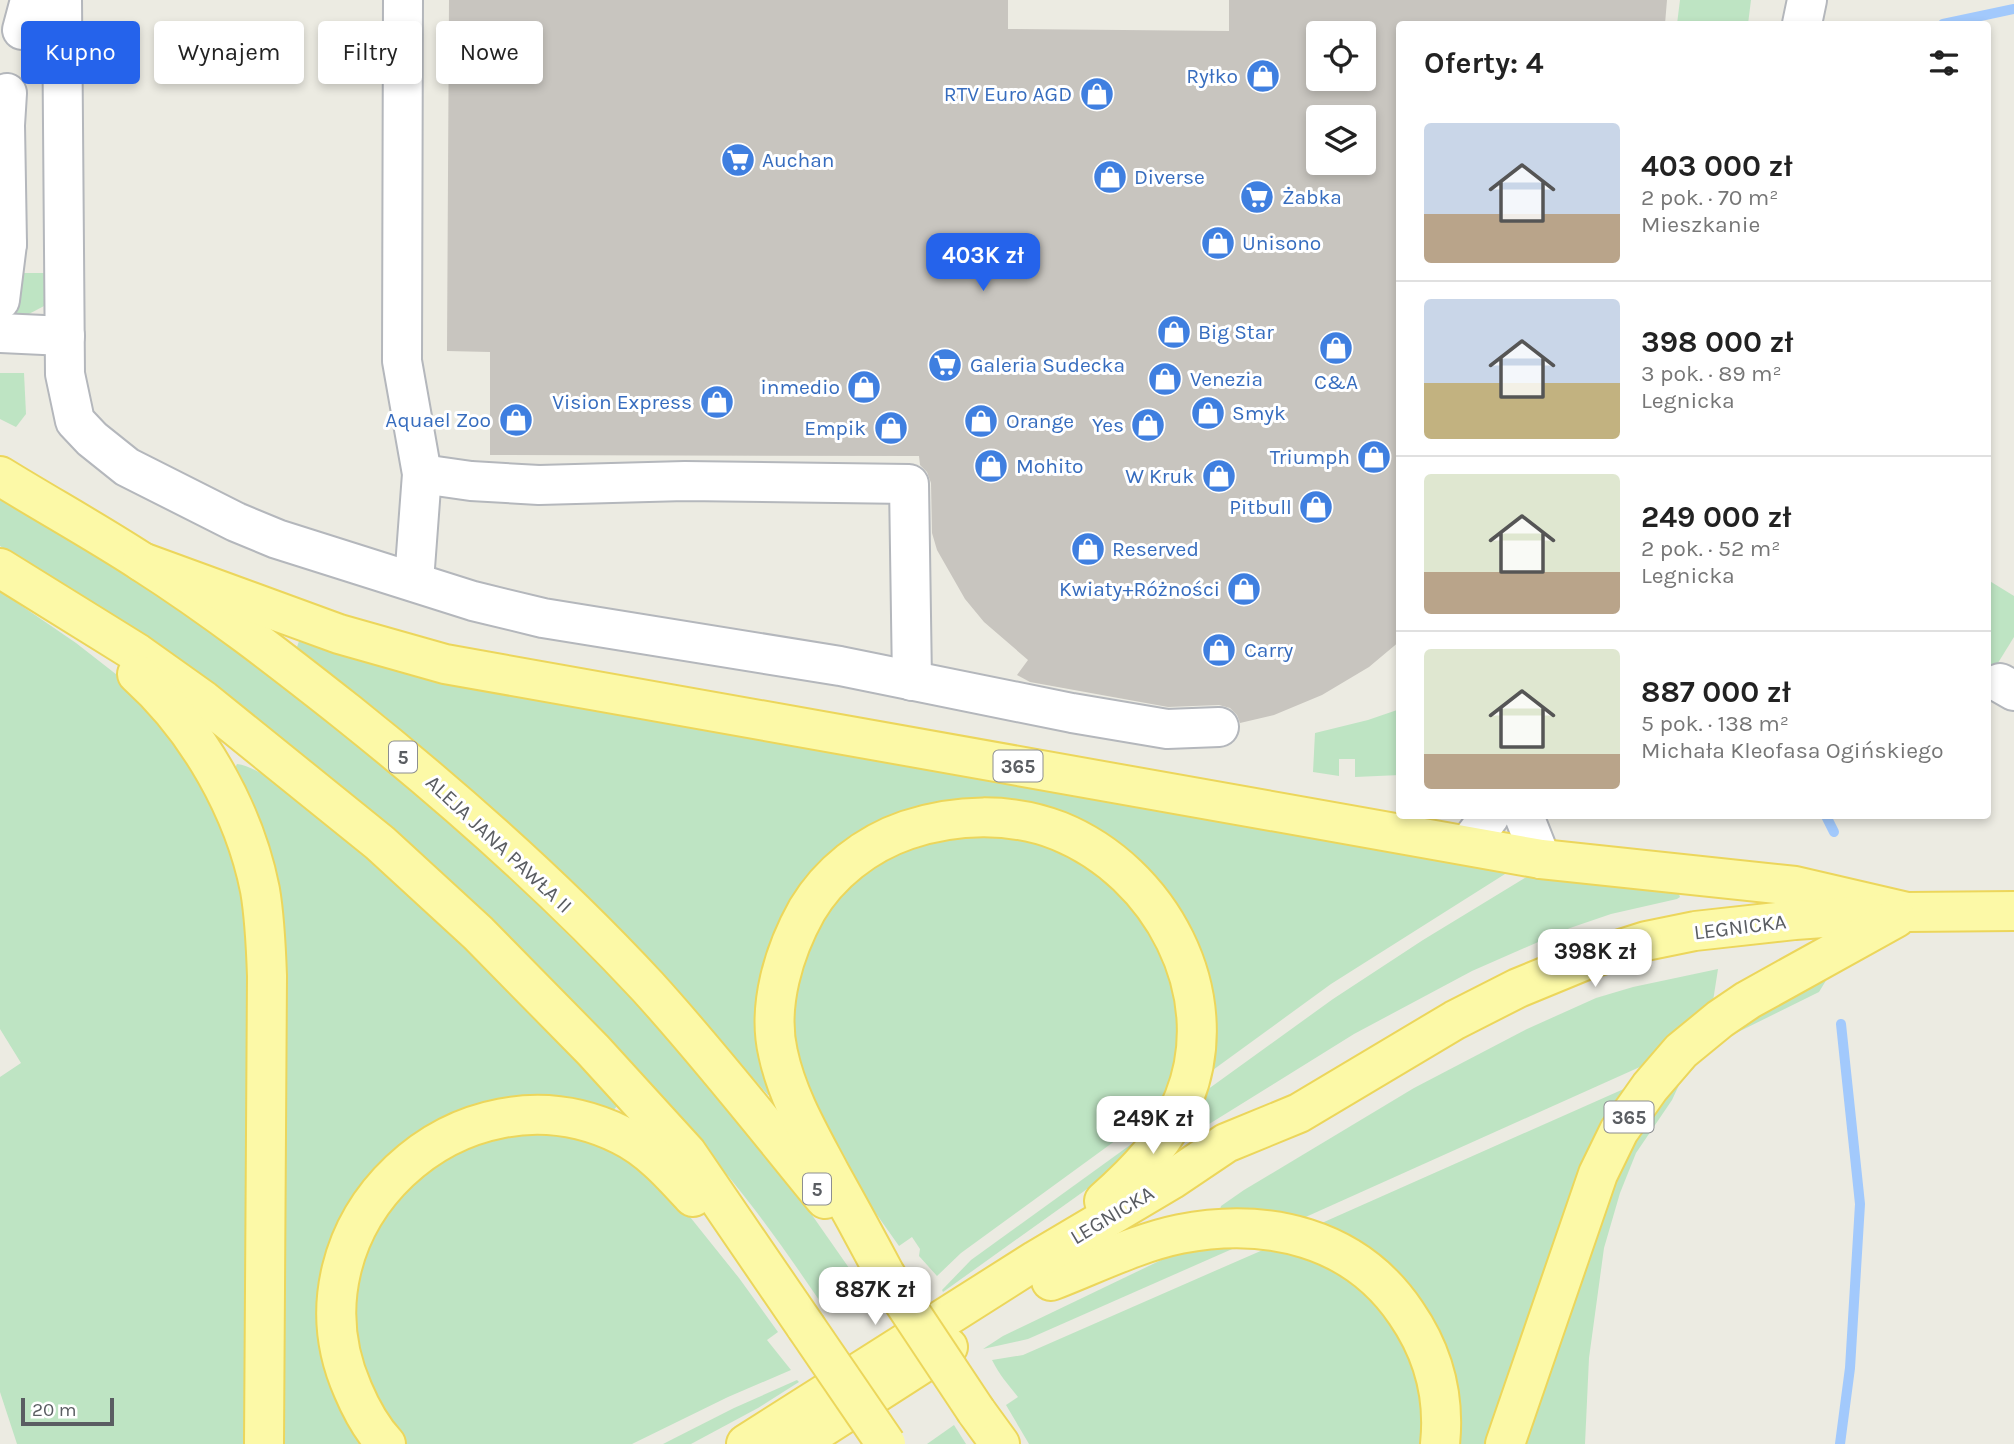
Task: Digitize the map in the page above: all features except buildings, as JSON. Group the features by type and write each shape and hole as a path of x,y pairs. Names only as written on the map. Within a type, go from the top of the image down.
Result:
{"main road":[{"name":"ALEJA JANA PAWŁA II","path":"0,476 142,562 285,663 425,775 534,873 645,985 704,1050 885,1274"},
{"name":"365","path":"142,562 339,634 445,664 1396,817"},
{"path":"0,568 137,653 203,701 380,843 478,933 593,1050 687,1153 886,1444"},
{"path":"44,596 152,688 183,724 219,781 247,842 254,866 260,890 267,962 264,1444"},
{"path":"885,1274 803,1122 777,1049 777,992 785,957 798,926 810,904 837,873 872,845 895,834 962,817 1023,821 1058,830 1106,856 1148,897 1170,929 1192,988 1196,1035 1194,1062 1185,1098 1169,1129 1134,1175 1043,1270"},
{"name":"365","path":"1410,819 1479,830 1541,859 1795,886 1908,912"},
{"name":"LEGNICKA","path":"1043,1270 1226,1143 1299,1113 1455,1020 1518,988 1586,960 1646,941 1695,931 1908,912 2014,911"},
{"name":"365","path":"1505,1444 1598,1174 1619,1131 1650,1087 1681,1051 1720,1018 1908,912"},
{"path":"386,1444 358,1402 346,1372 339,1341 339,1290 349,1247 366,1210 388,1182 412,1159 446,1137 494,1119 529,1114 570,1117 596,1124 634,1142 668,1169 806,1327"},
{"path":"1043,1270 1158,1240 1209,1230 1245,1228 1284,1233 1306,1237 1329,1247 1371,1272 1388,1288 1414,1325 1424,1344 1438,1384 1442,1409 1440,1444"},
{"name":"365","path":"746,1444 1043,1270"},
{"name":"365","path":"797,1444 1043,1270"},
{"name":"5","path":"885,1274 976,1411 994,1444"},
{"path":"976,1411 1000,1444"}],"street":[{"path":"62,0 65,374 75,421 92,439 127,467 224,516 277,539 473,601 543,618 840,666 1072,713 1167,729 1219,727"},
{"path":"403,0 401,361 422,474 414,581"},
{"path":"1803,21 1807,0"},
{"path":"0,300 4,252 4,93 63,93"},
{"path":"0,333 65,336"},
{"path":"422,474 471,481 539,485 685,481 909,484 912,681"},
{"path":"1525,819 1541,859"}],"green space":[{"path":"1680,0 1751,0 1748,21 1677,21"},
{"path":"16,273 45,273 49,288 44,306 27,315 10,313"},
{"path":"0,373 24,373 26,414 16,427 0,419"},
{"path":"0,495 206,628 273,677 413,788 520,887 633,999 690,1063 798,1195 863,1288 828,1313 765,1223 715,1160 572,1002 498,927 422,856 343,788 261,723 90,602 0,546"},
{"path":"1991,582 2014,596 2014,637 1991,674"},
{"path":"0,591 76,643 152,705 223,816 252,937 249,1444 17,1444 0,1392 0,1077 21,1063 0,1029"},
{"path":"299,641 1510,868 1505,874 1331,984 1206,1075 1209,1012 1063,817 827,862 768,1095 601,912 499,814 386,717 297,647"},
{"path":"1396,710 1396,775 1355,777 1355,759 1339,759 1339,776 1313,772 1315,733"},
{"path":"237,764 257,771 278,785 346,840 434,918 584,1066 617,1106 612,1112 548,1099 345,1219 367,1444 279,1444 282,975 235,768"},
{"path":"964,832 1034,839 1112,881 1166,952 1182,1032 1167,1103 961,1253 937,1276 919,1256 920,1249 912,1237 899,1246 824,1140 793,1061 792,991 822,913 882,857"},
{"path":"1533,873 1678,892 1680,897 1611,914 1570,928 1472,971 1354,1034 1185,1139 1200,1095 1333,999"},
{"path":"1718,969 1713,1001 1651,1062 1299,1220 1220,1210 1221,1206 1244,1190 1414,1088 1527,1029 1596,998 1633,987"},
{"path":"1830,974 1819,992 1734,1034 1699,1062 1679,1085 1672,1100 1636,1153 1620,1193 1604,1248 1589,1358 1585,1444 1520,1444 1612,1179 1654,1106 1729,1029"},
{"path":"1626,1088 1630,1089 1489,1444 1454,1444 1456,1406 1315,1226"},
{"path":"1155,1127 1101,1179 943,1292 971,1260"},
{"path":"497,1134 593,1137 658,1177 739,1278 778,1332 767,1340 791,1370 728,1397 632,1444 404,1444 363,1377 352,1292 369,1235 420,1170"},
{"path":"1274,1245 1297,1249 1378,1299 1419,1371 1425,1444 1029,1444 1006,1405 1018,1397 992,1360 1023,1355"},
{"path":"1239,1246 1028,1339 983,1349 1003,1336 1180,1251"},
{"path":"797,1380 799,1382 758,1408 691,1444 663,1444 734,1408"},
{"path":"954,1425 966,1444 927,1444"}],"waterway":[{"path":"1957,21 2014,9"},
{"path":"1828,819 1834,832"},
{"path":"1840,1444 1850,1368 1860,1204 1841,1024"}],"place":[{"name":"Ryłko","path":"1263,76"},
{"name":"RTV Euro AGD","path":"1097,94"},
{"name":"Auchan","path":"738,160"},
{"name":"Diverse","path":"1110,177"},
{"name":"Żabka","path":"1257,197"},
{"name":"Unisono","path":"1218,243"},
{"name":"Big Star","path":"1174,332"},
{"name":"C&A","path":"1336,348"},
{"name":"Galeria Sudecka","path":"945,365"},
{"name":"Venezia","path":"1165,379"},
{"name":"inmedio","path":"864,387"},
{"name":"Vision Express","path":"717,402"},
{"name":"Smyk","path":"1208,413"},
{"name":"Aquael Zoo","path":"516,420"},
{"name":"Orange","path":"981,421"},
{"name":"Yes","path":"1148,425"},
{"name":"Empik","path":"891,428"},
{"name":"Triumph","path":"1374,457"},
{"name":"Mohito","path":"991,466"},
{"name":"W Kruk","path":"1219,476"},
{"name":"Pitbull","path":"1316,507"},
{"name":"Reserved","path":"1088,549"},
{"name":"Kwiaty+Różności","path":"1244,589"},
{"name":"Carry","path":"1219,650"}]}
